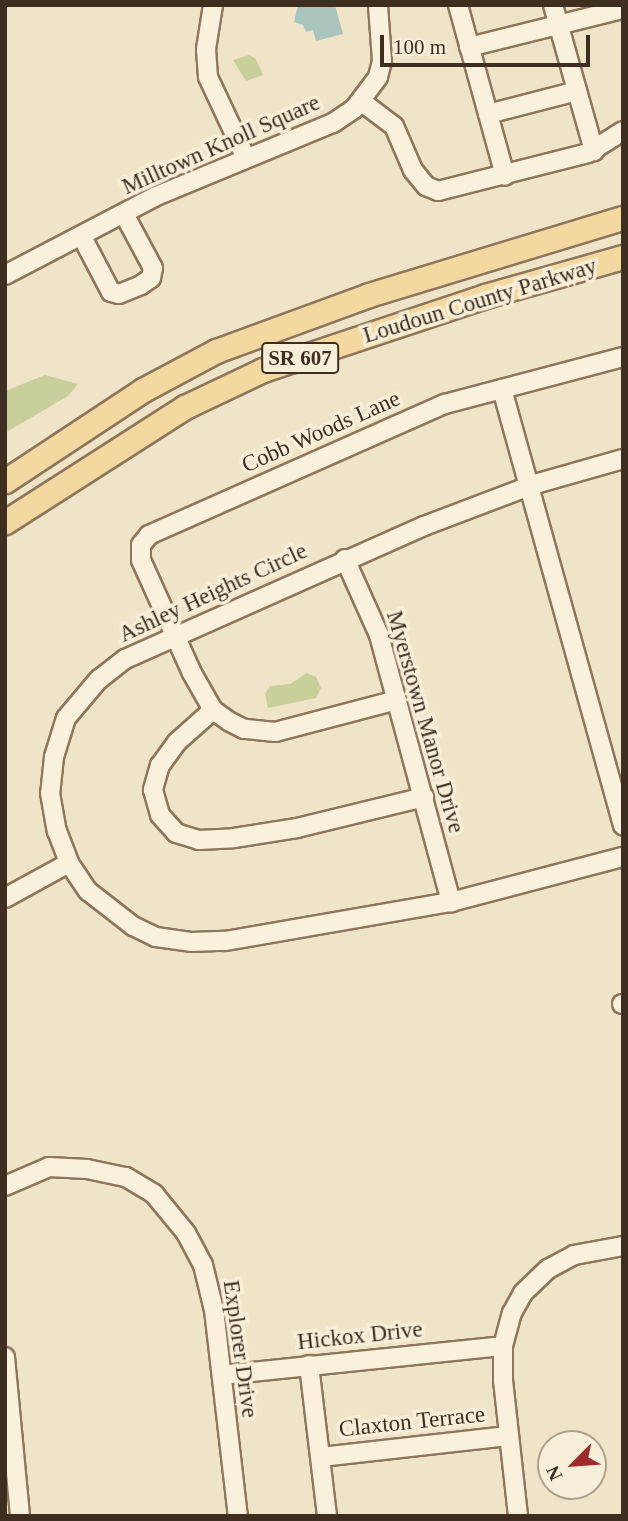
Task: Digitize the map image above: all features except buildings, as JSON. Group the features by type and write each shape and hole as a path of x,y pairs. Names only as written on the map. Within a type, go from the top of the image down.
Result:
{"main road":[{"name":"Loudoun County Parkway","path":"5,481 143,390 216,351 369,295 623,218"},
{"name":"Loudoun County Parkway","path":"5,522 185,407 263,370 485,296 623,257"}],"street":[{"path":"214,5 206,49 208,77 245,156"},
{"name":"Milltown Knoll Square","path":"5,275 245,156 333,123 362,102 382,61 378,5"},
{"path":"458,5 505,176"},
{"path":"553,5 594,151"},
{"path":"469,47 623,9"},
{"path":"488,114 577,90"},
{"path":"362,102 394,126 413,170 426,186 438,191 459,189 594,151 623,131"},
{"path":"82,237 111,292 119,294 141,285 151,278 153,268 124,214"},
{"name":"Cobb Woods Lane","path":"213,710 174,635 141,560 141,545 149,535 444,404 623,357"},
{"path":"502,389 532,485 623,826"},
{"name":"Ashley Heights Circle","path":"623,458 532,485 345,559 125,659 99,679 66,718 54,757 50,793 57,831 69,863 88,891 113,914 156,937 191,942 225,941 451,902 623,857"},
{"name":"Myerstown Manor Drive","path":"345,559 379,635 451,902"},
{"path":"397,700 275,732 244,729 213,710 177,741 160,765 153,790 160,815 176,833 199,840 234,838 297,828 424,797"},
{"path":"5,898 69,863"},
{"name":"Explorer Drive","path":"5,1186 49,1167 87,1169 125,1177 154,1195 186,1233 203,1265 222,1375 238,1516"},
{"path":"518,1516 508,1436 503,1346 523,1293 548,1269 574,1255 623,1246"},
{"name":"Hickox Drive","path":"222,1375 503,1346"},
{"path":"5,1357 9,1445 20,1516"},
{"path":"309,1365 327,1516"},
{"name":"Claxton Terrace","path":"321,1457 508,1436"}],"green space":[{"path":"249,55 256,59 263,75 246,81 233,60"},
{"path":"45,375 78,384 68,396 5,433 5,391"},
{"path":"307,673 316,677 321,688 316,698 268,708 265,694 270,686 290,684"}],"water":[{"path":"298,5 335,5 343,34 316,41 313,30 306,32 303,25 294,22"}]}
